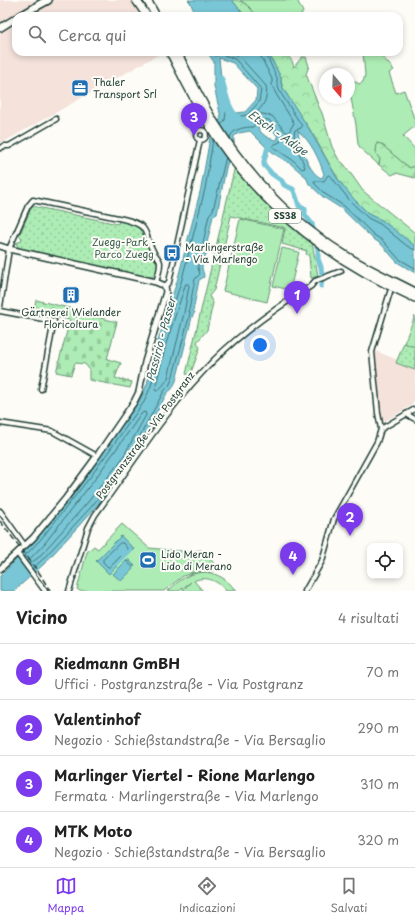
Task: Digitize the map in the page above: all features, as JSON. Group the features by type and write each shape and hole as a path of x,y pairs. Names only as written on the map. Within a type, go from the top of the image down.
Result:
{"highway":[{"path":"37,6 48,0"},
{"path":"136,0 145,12"},
{"path":"141,0 146,12"},
{"path":"146,0 154,12"},
{"name":"SS38","path":"172,56 235,162 258,189 284,215 300,229 345,258 415,298"},
{"name":"SS38","path":"178,56 211,122 239,159 272,196 316,235 345,258 415,292"}],"main road":[{"path":"27,12 37,6"},
{"path":"0,28 12,20"}],"street":[{"path":"0,148 9,146 56,119"},
{"path":"0,569 18,554 33,538 66,498 97,456 134,402 139,392 145,362 166,295 165,286 169,282 200,140"},
{"path":"0,307 9,249 28,206 34,200 136,222 142,226 154,253 159,259 160,264 156,282"},
{"path":"0,246 156,282 165,286"},
{"name":"Postgranzstraße - Via Postgranz","path":"68,591 86,533 95,515 159,425 198,377 214,359 242,333 315,281 341,271"},
{"path":"305,591 322,561 334,519 376,442 381,429 372,352 390,292"},
{"path":"0,311 54,321 41,389"},
{"path":"381,429 415,409"},
{"path":"406,414 415,419"},
{"path":"0,423 52,432 97,456"},
{"path":"0,511 25,546"},
{"path":"18,554 45,591"}],"shaded area":[{"path":"0,0 138,0 143,12 12,12 12,56 156,56 0,144"},
{"path":"373,350 398,360 397,363 415,370 415,399 412,405 380,424"}],"green space":[{"path":"232,0 244,3 253,12 242,12"},
{"path":"240,0 297,0 303,12 253,12"},
{"path":"270,56 288,56 294,67 302,57 306,57 309,66 306,74 322,113 332,147 339,160 344,164 363,191 415,233 415,246 384,222 370,215 351,198 343,187 309,128 287,96 281,78"},
{"path":"363,56 382,56 394,70 389,73 396,93 404,90 415,121 415,126 403,136 415,149 415,166 410,168 381,144 377,143 376,153 380,159 379,165 361,149 358,144 352,104 355,104 355,82 359,84 363,82 365,75"},
{"path":"377,143 381,144 410,168 415,166 415,178 396,173 392,175 379,165 380,159 376,154"},
{"path":"235,166 267,202 312,242 318,276 311,278 309,256 306,254 307,251 282,244 285,228 231,216 214,290 209,296 213,303 207,330 197,342 200,348 190,375 186,374"},
{"name":"Zuegg-Park - Parco Zuegg","path":"32,206 118,224 119,221 129,222 136,225 143,232 150,251 158,264 156,273 152,277 146,277 19,249 16,243 21,241 22,238 19,236"},
{"path":"240,219 284,229 267,302 223,291"},
{"path":"282,248 299,252 290,290 273,286"},
{"path":"36,300 117,322 107,359 121,363 115,378 132,382 130,388 89,380 89,369 85,364 75,363 71,375 56,372 70,320 33,313"},
{"path":"415,316 415,348 404,343"},
{"path":"404,343 415,347 415,370 396,363"},
{"name":"Lido Meran - Lido di Merano","path":"122,524 149,548 191,552 201,550 218,568 211,572 199,571 183,576 164,591 80,591 77,589 87,552 94,546 98,549"},
{"path":"201,550 218,568 191,573 191,552"},
{"path":"206,572 214,574 229,582 237,591 226,591 220,584 212,580 198,579 194,581 203,591 182,591 191,582 179,591 168,591 189,575"}],"water":[{"path":"188,0 232,0 242,12 194,12"},
{"name":"Passirio - Passer","path":"210,56 270,56 281,78 281,83 284,90 308,127 337,178 353,198 370,215 382,220 415,246 415,273 397,262 381,244 372,238 342,209 323,197 309,184 306,177 291,164 265,146 250,131 239,133 234,136 234,145 226,168 217,214 213,216 207,243 210,247 202,264 204,277 199,280 193,311 195,312 192,317 176,381 172,389 167,393 130,463 95,508 44,564 14,591 0,591 0,576 38,537 70,496 140,400 147,384 158,341 178,278 201,188 211,132 221,118 214,86 214,62","holes":["219,58 233,63 257,89 256,100 245,112 236,113 228,108 222,87","260,123 268,124 278,137 277,140 271,139 261,132 258,127","298,131 307,140 320,162 324,174 322,178 317,176 309,165"]},
{"path":"121,536 134,549 109,574 96,561"},
{"path":"128,559 135,566 132,566 133,569 121,581 113,574"}],"waterway":[{"name":"Etsch - Adige","path":"220,80 230,111 237,119"},
{"path":"269,143 264,165 272,174 282,181 284,185 293,189 299,206 305,209 305,215 312,224 322,275"},
{"path":"321,286 322,280"}],"railway":[{"path":"0,521 40,574 50,591"}],"place":[{"name":"Thaler Transport Srl","path":"80,88"},
{"name":"Marlinger Viertel - Rione Marlengo","path":"194,136"},
{"name":"Marlingerstraße - Via Marlengo","path":"172,253"},
{"name":"Gärtnerei Wielander Floricoltura","path":"71,295"},
{"name":"Riedmann GmBH","path":"297,314"},
{"name":"Valentinhof","path":"350,536"},
{"name":"Lido Meran - Lido di Merano","path":"148,560"},
{"name":"MTK Moto","path":"293,575"}]}
